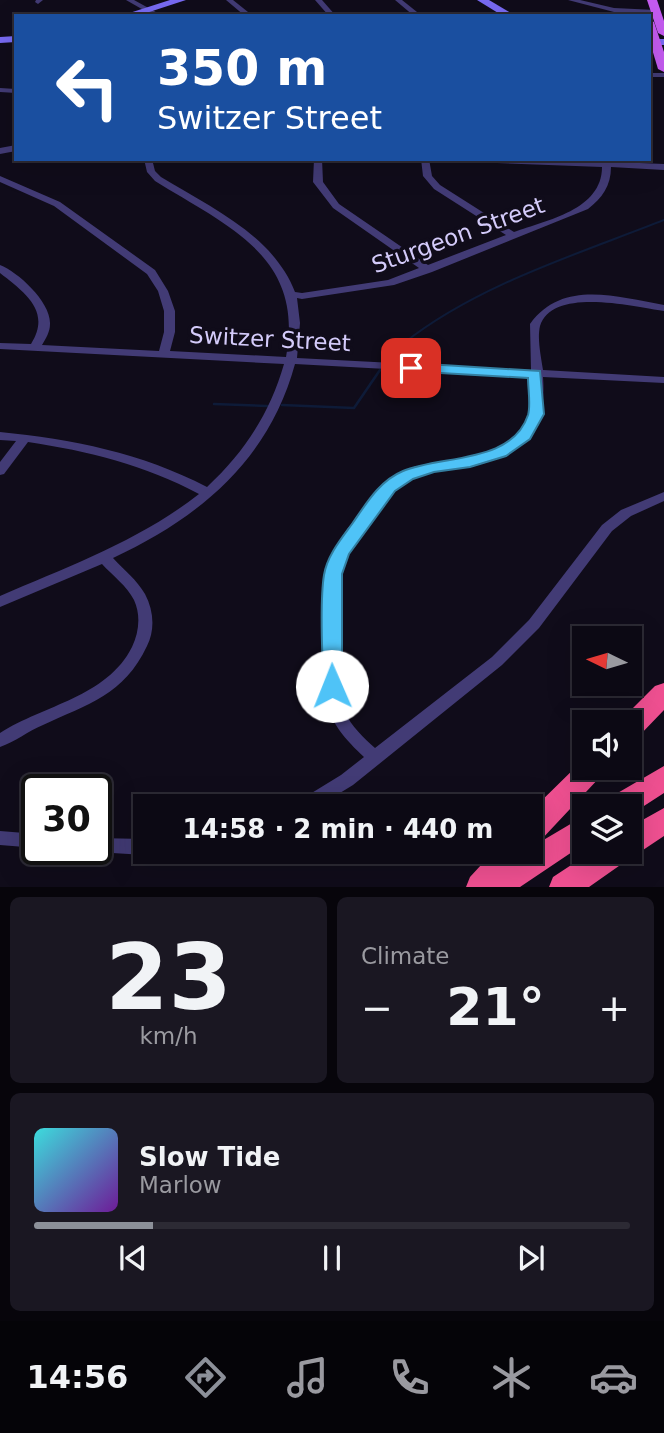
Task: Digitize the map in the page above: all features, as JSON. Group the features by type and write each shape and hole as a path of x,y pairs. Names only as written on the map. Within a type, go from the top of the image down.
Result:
{"highway":[{"path":"642,716 664,693"},
{"path":"639,794 664,778"},
{"path":"543,818 580,780"},
{"path":"642,835 664,820"},
{"path":"495,887 572,837"},
{"path":"481,887 501,864"},
{"path":"564,887 598,864"}],"main road":[{"path":"651,18 664,69"}],"street":[{"path":"128,0 157,14"},
{"path":"132,14 181,0"},
{"path":"229,0 247,14"},
{"path":"318,0 331,14"},
{"path":"398,0 416,14"},
{"path":"482,0 507,14"},
{"path":"571,0 601,8 643,14"},
{"path":"0,602 160,529 207,492 244,455 275,410 291,362 296,333 291,294 279,270 258,246 158,180 151,172 148,161"},
{"path":"318,161 318,182 336,206 428,270"},
{"path":"425,161 428,176 442,192 514,236"},
{"path":"525,161 664,167"},
{"name":"Sturgeon Street","path":"291,294 302,296 372,287 428,270 576,212 595,201 605,184 606,164"},
{"path":"0,179 57,204 151,272 171,308 171,332 163,355"},
{"path":"0,268 31,293 43,312 41,339 34,348"},
{"path":"375,758 349,732 334,706 331,666 333,574 336,561 373,506 395,482 424,470 487,457 519,440 532,425 536,414 536,324 540,316 557,305 594,299 664,308"},
{"name":"Switzer Street","path":"0,346 664,380"},
{"path":"0,436 111,455 149,467 207,492"},
{"path":"0,471 23,439"},
{"path":"325,794 474,681 518,642 619,517 664,496"},
{"path":"0,741 22,727 100,691 122,673 140,648 145,624 142,605 131,586 103,556"},
{"path":"0,838 21,840"},
{"path":"112,846 133,847"}],"waterway":[{"path":"404,343 463,304 529,272 664,220"},
{"path":"386,362 404,343"},
{"path":"282,405 354,408 380,370"},
{"path":"214,404 267,406"}],"route":[{"path":"332,686 333,574 336,561 383,492 407,475 432,467 470,462 501,452 524,436 536,414 535,374 411,368"}]}
